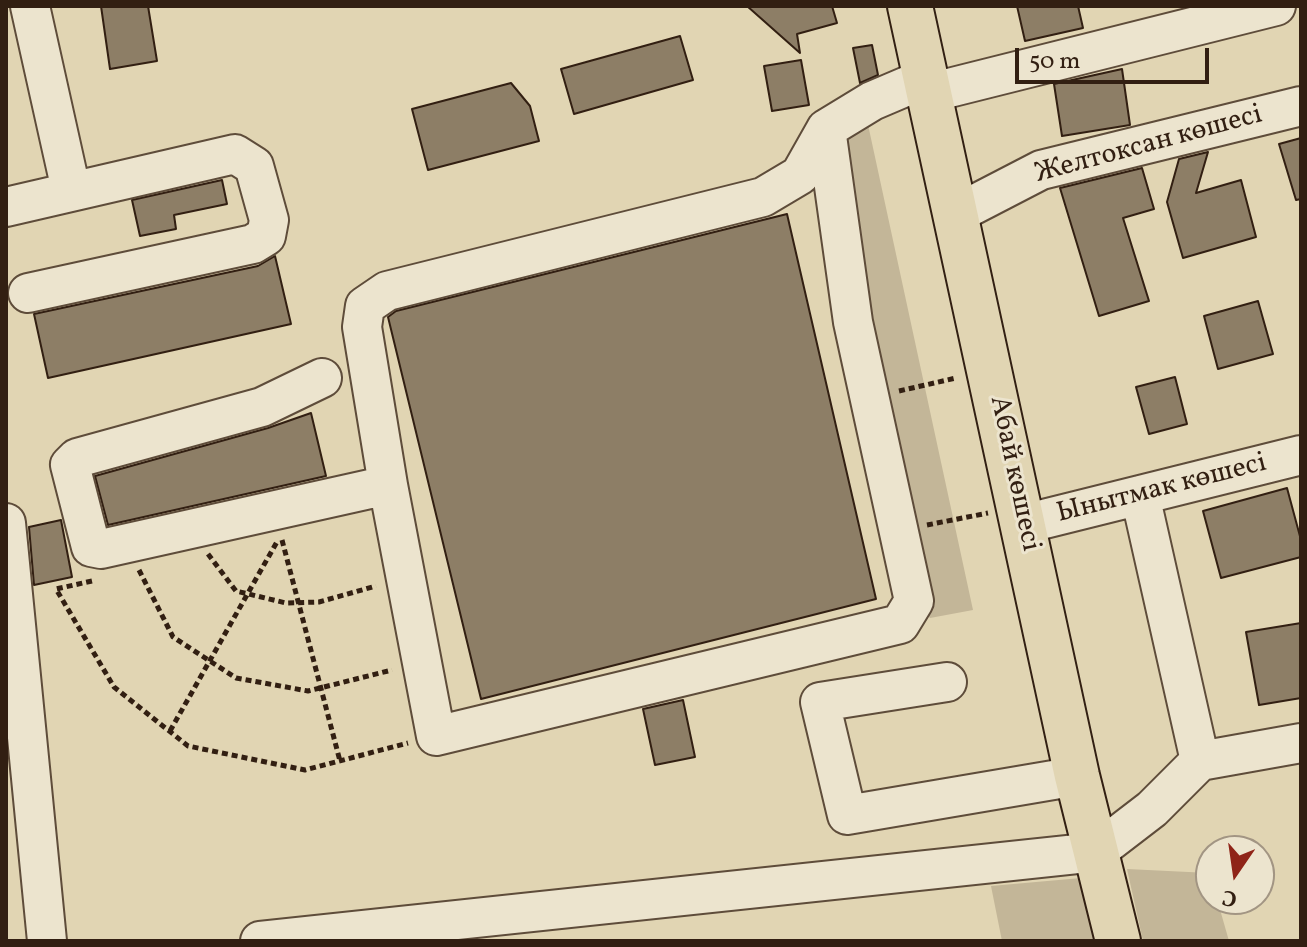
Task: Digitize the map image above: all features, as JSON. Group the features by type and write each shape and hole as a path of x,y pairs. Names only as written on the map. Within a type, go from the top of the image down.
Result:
{"main road":[{"name":"Абай көшесі","path":"910,6 1077,776 1118,941"}],"street":[{"path":"30,6 71,190"},
{"path":"826,129 853,322 914,601 900,624 436,736 388,485 362,327 365,306 387,291 763,197 800,175 826,129 872,101 928,85 1276,6"},
{"name":"Желтоксан көшесі","path":"956,214 1041,170 1301,106"},
{"path":"6,207 235,154 254,166 269,220 266,236 253,244 28,293"},
{"path":"322,378 262,407 77,458 70,465 91,547 101,549 388,485"},
{"name":"Ынытмак көшесі","path":"1022,515 1140,495 1301,455"},
{"path":"1140,495 1200,761"},
{"path":"6,523 47,941"},
{"path":"947,682 820,702 847,815 1077,776"},
{"path":"260,941 1096,852 1152,809 1200,761 1301,743"}],"path":[{"path":"871,398 990,370"},
{"path":"899,531 1022,515"},
{"path":"266,539 295,532"},
{"path":"280,536 340,761"},
{"path":"170,731 280,536"},
{"path":"194,556 222,550"},
{"path":"207,553 236,591 298,602 319,602 407,577"},
{"path":"125,573 152,566"},
{"path":"138,569 173,637 236,678 308,691 423,662"},
{"path":"97,579 56,589 114,687 188,746 305,770 436,736"}],"shaded area":[{"path":"867,120 973,610 930,618 914,601 826,129"},
{"path":"1127,869 1195,872 1195,915 1222,915 1229,941 1143,941"},
{"path":"1081,878 1096,941 1002,941 991,886"}],"building":[{"path":"101,6 148,6 157,61 110,69"},
{"path":"747,6 832,6 837,23 797,34 800,53"},
{"path":"1017,6 1078,6 1083,28 1025,41"},
{"path":"680,36 693,80 574,114 561,69"},
{"path":"872,45 878,75 860,83 853,48"},
{"path":"801,60 809,105 772,111 764,66"},
{"path":"1122,69 1130,125 1062,136 1054,84"},
{"path":"511,83 530,106 539,141 428,170 412,109"},
{"path":"1301,138 1301,199 1296,200 1279,144"},
{"path":"1208,152 1196,193 1241,180 1256,237 1183,258 1167,202 1179,159"},
{"path":"1142,168 1154,209 1123,218 1149,301 1099,316 1060,188"},
{"path":"222,180 227,204 174,215 176,229 140,236 132,200"},
{"path":"787,214 876,599 481,699 388,317 396,311"},
{"path":"275,256 291,324 48,378 34,314 258,266"},
{"path":"1258,301 1273,354 1218,369 1204,316"},
{"path":"1175,377 1187,424 1149,434 1136,387"},
{"path":"311,413 326,476 108,525 95,476"},
{"path":"1287,488 1301,540 1301,557 1221,578 1203,511"},
{"path":"61,520 72,577 34,585 29,527"},
{"path":"1301,623 1301,698 1259,705 1246,632"},
{"path":"683,700 695,757 655,765 643,709"}]}
